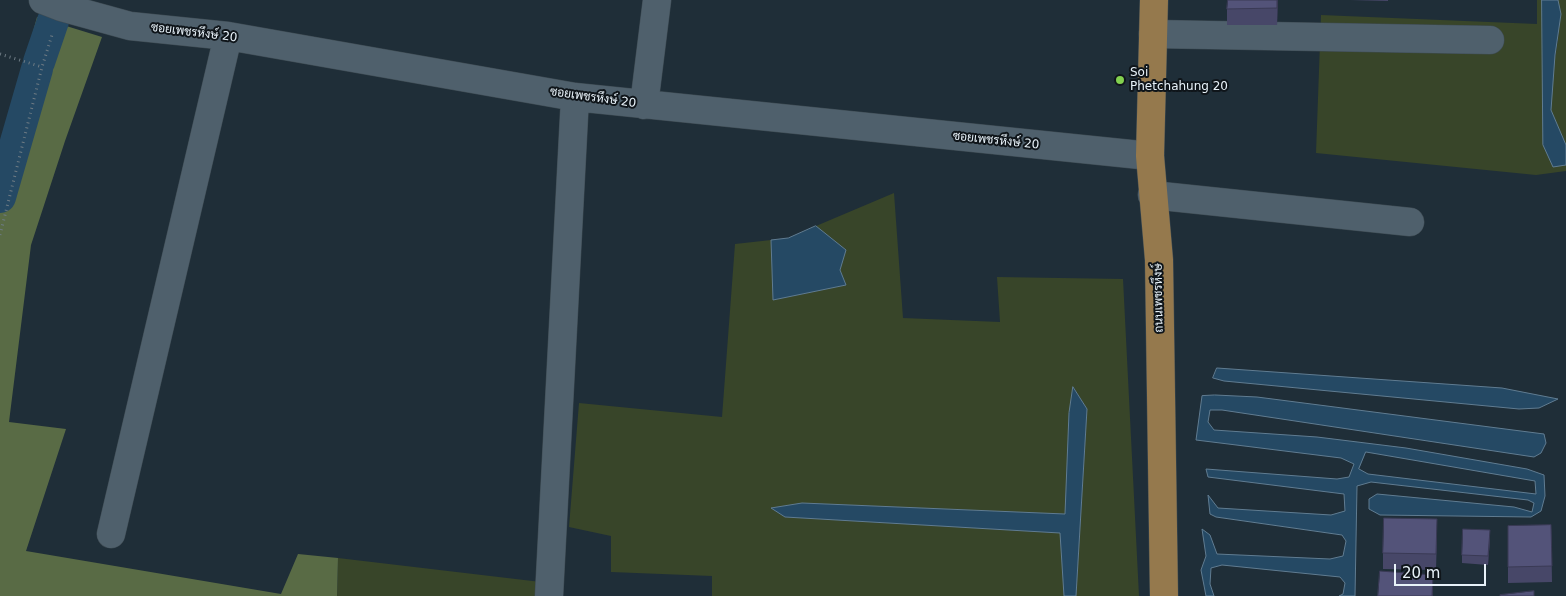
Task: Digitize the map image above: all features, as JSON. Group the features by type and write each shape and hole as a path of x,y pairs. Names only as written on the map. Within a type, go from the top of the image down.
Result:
{"main road":[{"name":"ถนนเพชรหึงษ์","path":"1154,0 1150,156 1159,260 1164,596"}],"street":[{"path":"644,105 656,0"},
{"name":"ซอยเพชรหึงษ์ 20","path":"52,4 130,26 228,36 576,97 1150,156"},
{"path":"1153,34 1490,40"},
{"path":"111,534 228,36"},
{"path":"550,596 576,97"},
{"path":"1152,195 1410,222"}],"path":[{"path":"0,235 42,68 52,4"},
{"path":"0,54 42,68"}],"green space":[{"path":"1537,0 1542,0 1543,145 1566,165 1566,171 1536,175 1316,153 1321,15 1537,24"},
{"path":"1558,0 1566,0 1566,145 1552,114 1550,96 1558,40 1560,13"},
{"path":"37,17 102,37 31,245 9,422 66,429 26,551 281,594 298,554 338,558 337,596 0,596 0,154"},
{"path":"894,193 903,318 1000,322 997,277 1123,279 1139,596 1076,596 1087,409 1074,388 1069,413 1065,514 802,503 772,508 785,517 1061,533 1064,596 712,596 712,576 611,572 611,536 569,527 579,403 722,417 735,244 771,240 773,300 846,285 840,270 845,250 816,226"},
{"path":"338,558 541,582 545,596 337,596"}],"water":[{"path":"1542,0 1558,0 1561,14 1555,55 1551,110 1566,145 1566,165 1553,167 1543,145"},
{"path":"816,226 846,250 840,270 846,285 773,300 771,240 788,238"},
{"path":"1217,368 1502,388 1558,399 1539,408 1519,409 1224,381 1213,378"},
{"path":"1073,387 1087,409 1076,596 1064,596 1060,533 785,517 771,508 802,503 1065,514 1069,413"},
{"path":"1202,396 1257,397 1544,434 1546,443 1541,453 1534,457 1222,410 1210,410 1208,422 1214,430 1317,437 1406,448 1527,469 1544,475 1545,496 1541,511 1531,517 1380,515 1369,509 1369,499 1377,494 1514,507 1532,512 1534,503 1528,500 1371,482 1357,486 1355,596 1339,596 1343,594 1345,583 1340,577 1222,565 1211,568 1210,584 1214,596 1206,596 1201,570 1206,556 1202,529 1210,535 1217,554 1330,559 1343,556 1346,541 1342,535 1216,517 1210,514 1208,495 1218,508 1331,515 1345,511 1344,494 1208,477 1206,469 1337,479 1349,477 1354,464 1341,458 1196,440","holes":["1366,452 1535,481 1536,494 1368,474 1359,469"]}],"building":[{"path":"1228,0 1277,0 1277,8 1227,9"},
{"path":"1384,518 1437,519 1436,554 1383,553"},
{"path":"1551,525 1552,566 1508,567 1508,526"},
{"path":"1463,529 1490,530 1488,556 1462,555"},
{"path":"1380,571 1433,575 1432,596 1378,596"},
{"path":"1534,591 1534,596 1500,596 1500,595"}],"waterway":[{"path":"39,62 53,21"},
{"path":"0,197 37,69"}],"place":[{"name":"Soi Phetchahung 20","path":"1120,80"}]}
